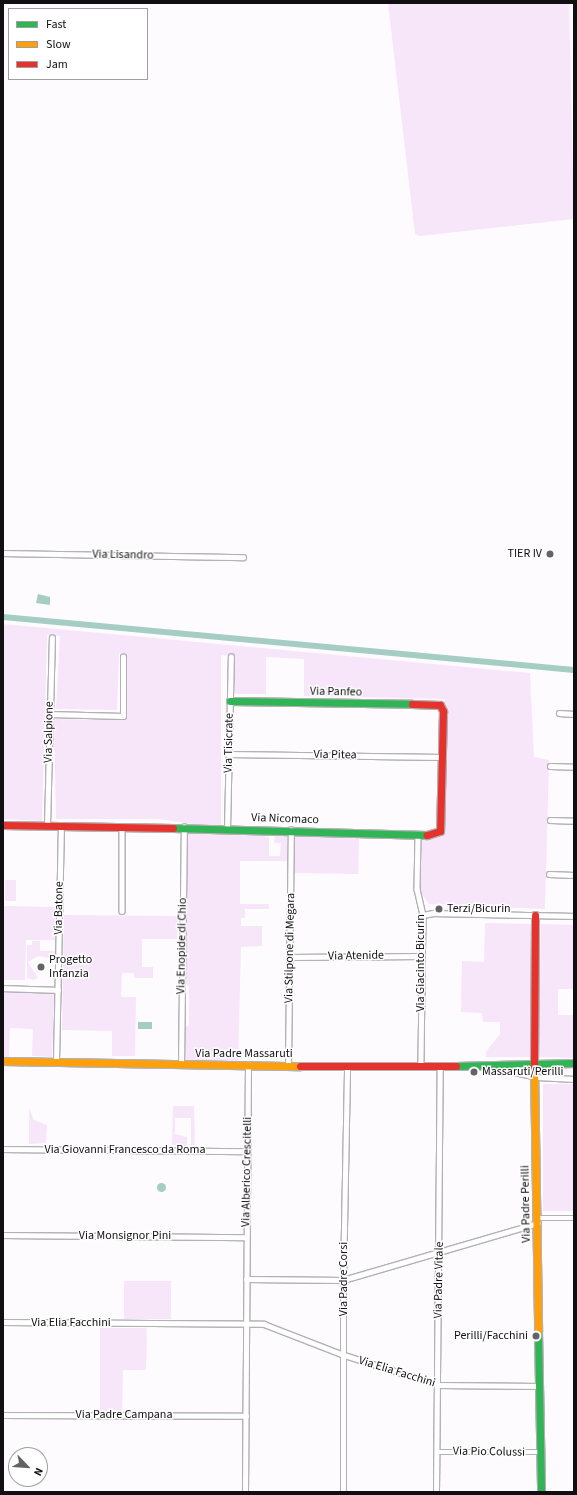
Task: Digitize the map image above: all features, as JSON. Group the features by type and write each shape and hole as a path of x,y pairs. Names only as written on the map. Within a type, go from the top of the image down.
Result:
{"street":[{"name":"Via Lisandro","path":"3,553 243,558"},
{"name":"Via Salpione","path":"47,826 52,638"},
{"path":"49,714 123,716 123,657"},
{"name":"Via Tisicrate","path":"227,828 231,657"},
{"name":"Via Panfeo","path":"230,701 441,706"},
{"name":"Via Nicomaco","path":"3,825 184,827 434,835 440,828 442,756 441,706"},
{"path":"559,713 574,714"},
{"name":"Via Pitea","path":"228,754 442,756"},
{"path":"550,766 574,768"},
{"path":"550,820 574,821"},
{"name":"Via Batone","path":"56,1062 60,826"},
{"path":"122,827 122,911"},
{"name":"Via Enopide di Chio","path":"181,1065 184,827"},
{"name":"Via Stilpone di Megara","path":"288,1065 292,830"},
{"name":"Via Giacinto Bicurin","path":"418,835 417,887 423,915 421,1067"},
{"path":"549,874 574,875"},
{"path":"423,915 433,913 574,916"},
{"name":"Via Padre Perilli","path":"535,916 534,1076 538,1220 541,1492"},
{"name":"Via Atenide","path":"290,957 422,956"},
{"path":"3,988 58,990"},
{"name":"Via Padre Massaruti","path":"3,1061 440,1068 534,1062 574,1063"},
{"name":"Via Alberico Crescitelli","path":"246,1324 248,1065"},
{"name":"Via Padre Massaruti","path":"486,1066 534,1076 574,1079"},
{"name":"Via Padre Corsi","path":"343,1492 343,1280 347,1067"},
{"name":"Via Padre Vitale","path":"436,1492 440,1250 440,1068"},
{"name":"Via Giovanni Francesco da Roma","path":"3,1149 247,1151"},
{"path":"246,1279 343,1280 538,1220 574,1218"},
{"name":"Via Monsignor Pini","path":"3,1235 246,1237"},
{"name":"Via Elia Facchini","path":"3,1322 262,1324 344,1355 438,1386 540,1386"},
{"path":"245,1492 246,1324"},
{"name":"Via Padre Campana","path":"3,1415 246,1416"},
{"name":"Via Pio Colussi","path":"437,1452 540,1452"}],"shaded area":[{"path":"388,3 569,3 574,219 420,236 415,234"},
{"path":"38,594 50,597 50,605 36,603"},
{"path":"3,624 530,673 534,757 549,760 545,909 429,904 421,893 420,840 422,837 444,836 445,699 304,696 304,659 266,657 266,694 235,694 233,656 221,655 221,828 159,819 56,819 54,719 127,720 126,654 119,653 117,710 56,709 60,636 47,635 42,821 3,819"},
{"path":"188,831 266,833 266,837 269,837 269,856 280,856 281,843 274,843 275,833 287,833 287,861 240,861 240,904 269,904 269,909 245,909 245,918 241,918 241,926 262,926 262,946 241,947 238,1061 184,1061 185,1026 189,1026 189,986 185,985"},
{"path":"295,834 359,835 358,874 294,873"},
{"path":"5,880 16,880 16,901 5,901"},
{"path":"3,906 56,907 55,940 26,940 25,980 3,980"},
{"path":"64,915 178,916 177,939 142,939 142,967 153,967 153,978 134,978 134,973 122,973 121,997 136,997 135,1056 112,1056 112,1031 62,1030"},
{"path":"485,923 533,924 530,1057 486,1057 486,1052 500,1034 500,1022 483,1022 482,1013 461,1012 462,961 484,962"},
{"path":"541,924 574,925 574,989 558,989 558,1015 574,1015 574,1058 539,1057"},
{"path":"32,941 40,941 40,951 55,951 55,959 38,956 28,962 38,978 34,980 27,978 27,945 32,945"},
{"path":"3,992 54,993 52,1057 32,1056 33,1029 10,1028 9,1057 3,1057"},
{"path":"138,1022 152,1022 152,1029 138,1029"},
{"path":"543,1084 574,1084 574,1211 543,1211"},
{"path":"173,1106 194,1106 195,1145 191,1145 191,1118 175,1118 175,1134 187,1137 187,1146 172,1145"},
{"path":"29,1108 34,1120 47,1125 46,1143 29,1144"},
{"path":"159,1183 163,1183 165,1187 163,1191 159,1191 157,1189 157,1185"},
{"path":"124,1281 171,1281 171,1319 124,1319"},
{"path":"100,1328 147,1328 146,1370 123,1370 122,1412 100,1412"}],"waterway":[{"path":"3,617 574,670"}],"traffic: fast":[{"path":"230,701 412,704"},
{"path":"173,828 427,835"},
{"path":"456,1066 574,1063"},
{"path":"538,1331 541,1492"}],"traffic: slow":[{"path":"3,1061 300,1066"},
{"path":"534,1066 538,1331"}],"traffic: jam":[{"path":"412,704 440,705 443,711 440,831 427,835"},
{"path":"3,825 173,828"},
{"path":"534,1066 535,915"},
{"path":"300,1066 456,1066"}],"place":[{"name":"TIER IV","path":"550,554"},
{"name":"Terzi/Bicurin","path":"439,909"},
{"name":"Progetto Infanzia","path":"41,967"},
{"name":"Massaruti/Perilli","path":"474,1072"},
{"name":"Perilli/Facchini","path":"536,1336"}]}
